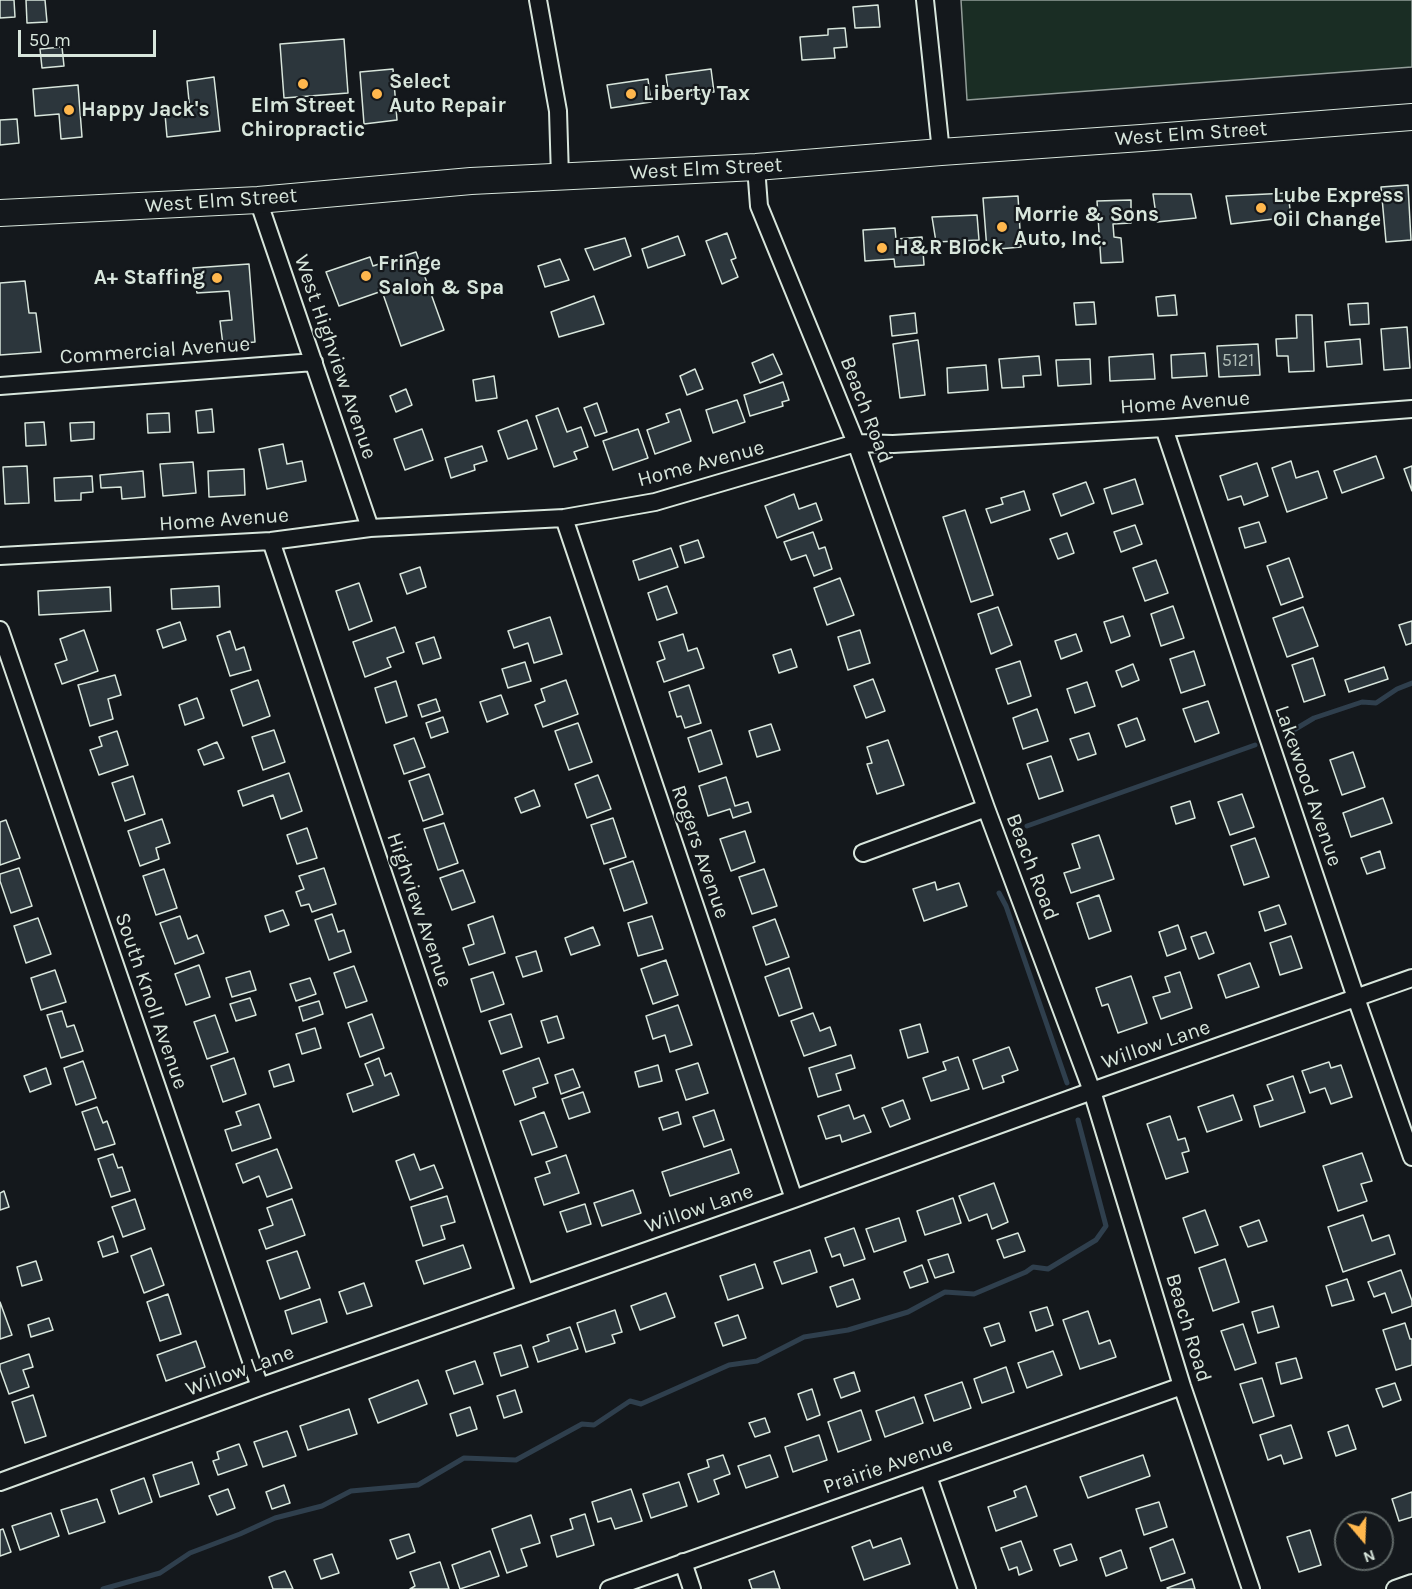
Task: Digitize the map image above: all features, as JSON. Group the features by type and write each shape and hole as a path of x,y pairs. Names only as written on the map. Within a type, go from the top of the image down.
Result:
{"main road":[{"name":"West Elm Street","path":"0,213 258,200 471,181 756,167 1412,117"}],"street":[{"path":"538,0 558,111 560,177"},
{"path":"925,0 941,152"},
{"name":"Beach Road","path":"756,167 759,206 856,443 986,808 1092,1091 1182,1386 1251,1589"},
{"name":"West Highview Avenue","path":"258,200 370,528"},
{"name":"Commercial Avenue","path":"0,386 314,362"},
{"name":"Home Avenue","path":"0,556 271,541 370,528 564,518 655,502 856,443 892,444 1164,428 1412,409"},
{"name":"Lakewood Avenue","path":"1164,428 1356,998 1412,1157"},
{"name":"Rogers Avenue","path":"564,518 794,1199"},
{"name":"Highview Avenue","path":"271,541 525,1293"},
{"name":"South Knoll Avenue","path":"0,630 260,1387"},
{"path":"863,853 986,808"},
{"name":"Willow Lane","path":"0,1482 260,1387 1412,978"},
{"name":"Prairie Avenue","path":"609,1589 1182,1386"},
{"path":"928,1476 967,1589"},
{"path":"683,1562 692,1589"},
{"path":"1395,1589 1412,1583"}],"green space":[{"path":"961,0 1412,0 1412,67 967,100"}],"building":[{"path":"0,0 14,0 15,17 0,18"},
{"path":"26,0 45,0 47,22 27,23"},
{"path":"878,5 880,27 855,28 853,7"},
{"path":"845,28 847,47 834,48 835,58 802,60 800,37 828,35 828,29"},
{"path":"344,39 348,93 284,98 280,44"},
{"path":"62,47 64,66 42,68 40,49"},
{"path":"393,69 397,120 364,124 360,72"},
{"path":"711,69 714,92 669,98 666,75"},
{"path":"214,77 220,131 167,137 165,114 190,111 187,81"},
{"path":"648,79 651,102 611,108 607,85"},
{"path":"78,85 82,137 61,139 59,114 35,116 33,89"},
{"path":"17,119 19,143 0,145 0,120"},
{"path":"1408,185 1411,240 1386,242 1381,187"},
{"path":"1288,193 1291,217 1231,224 1226,196"},
{"path":"1153,194 1191,194 1196,218 1157,222"},
{"path":"1018,196 1021,247 987,250 983,198"},
{"path":"1131,200 1131,223 1113,224 1114,237 1121,238 1123,262 1101,263 1097,201"},
{"path":"977,215 979,240 936,242 932,217"},
{"path":"895,228 896,239 922,237 924,265 895,267 894,259 865,261 863,230"},
{"path":"727,233 736,258 731,260 738,277 722,284 706,241"},
{"path":"678,236 685,255 648,268 642,249"},
{"path":"625,238 631,256 594,270 585,249"},
{"path":"416,252 444,330 401,346 382,291 339,306 326,272 370,257 373,266"},
{"path":"560,259 569,280 545,287 538,266"},
{"path":"249,264 255,342 223,345 220,321 232,320 229,291 197,293 193,268"},
{"path":"25,281 29,313 36,313 41,352 0,355 0,283"},
{"path":"1175,295 1177,315 1158,316 1156,297"},
{"path":"594,296 604,324 559,337 551,312"},
{"path":"1094,302 1096,324 1076,325 1074,303"},
{"path":"1368,303 1369,324 1350,325 1348,304"},
{"path":"915,313 917,333 892,336 890,316"},
{"path":"1296,315 1312,315 1314,371 1289,372 1288,356 1277,356 1276,339 1297,338"},
{"path":"1407,327 1410,368 1384,370 1381,329"},
{"path":"1360,339 1362,364 1327,367 1325,342"},
{"path":"918,340 925,395 900,398 893,344"},
{"path":"1258,344 1260,375 1219,377 1217,346"},
{"path":"1205,353 1207,376 1172,378 1171,355"},
{"path":"773,354 782,374 760,383 752,363"},
{"path":"1153,354 1155,379 1110,381 1109,357"},
{"path":"1039,356 1041,375 1023,376 1024,387 1002,388 999,359"},
{"path":"1090,359 1091,384 1058,386 1056,360"},
{"path":"986,365 988,390 948,393 947,368"},
{"path":"695,369 703,389 687,395 680,376"},
{"path":"494,376 497,398 476,401 473,380"},
{"path":"783,382 789,400 782,402 783,406 750,416 744,395"},
{"path":"406,389 412,405 396,412 390,396"},
{"path":"737,400 745,422 713,433 706,410"},
{"path":"597,403 607,432 595,436 584,408"},
{"path":"558,408 567,432 581,427 588,447 574,452 577,459 554,467 536,416"},
{"path":"212,409 214,432 198,433 196,411"},
{"path":"680,409 691,441 655,454 647,430 669,422 666,414"},
{"path":"169,413 170,432 148,433 147,414"},
{"path":"527,420 537,449 508,459 498,431"},
{"path":"44,422 46,445 26,446 25,423"},
{"path":"94,422 94,439 71,441 70,423"},
{"path":"422,429 433,460 405,470 394,439"},
{"path":"638,429 648,458 613,470 603,441"},
{"path":"283,444 287,464 302,461 306,481 267,489 259,449"},
{"path":"482,446 487,461 474,465 475,470 451,478 445,458"},
{"path":"1376,456 1384,478 1342,493 1334,471"},
{"path":"1291,461 1296,478 1318,471 1327,498 1287,512 1272,468"},
{"path":"193,462 196,493 163,496 160,464"},
{"path":"1257,463 1268,496 1244,505 1241,496 1228,500 1220,476"},
{"path":"27,466 29,503 5,504 3,467"},
{"path":"1412,466 1412,491 1404,469"},
{"path":"244,469 245,495 209,497 208,471"},
{"path":"143,471 145,497 122,499 121,487 101,488 100,475"},
{"path":"92,476 93,492 81,493 81,500 55,501 54,478"},
{"path":"1135,479 1143,504 1112,514 1104,489"},
{"path":"1086,482 1094,503 1061,516 1053,494"},
{"path":"1024,491 1030,510 991,523 986,509 1003,504 1001,498"},
{"path":"794,494 799,509 816,503 822,520 777,538 765,506"},
{"path":"965,510 993,595 971,602 943,517"},
{"path":"1259,522 1266,542 1245,548 1239,528"},
{"path":"1135,525 1142,544 1121,552 1114,532"},
{"path":"813,532 819,549 825,547 832,569 814,576 806,555 791,560 784,542"},
{"path":"1067,533 1074,553 1058,559 1050,539"},
{"path":"698,540 704,557 685,563 680,546"},
{"path":"671,548 678,567 639,580 633,561"},
{"path":"1289,558 1303,597 1281,605 1267,566"},
{"path":"1156,560 1168,593 1145,601 1133,568"},
{"path":"420,567 426,587 407,594 400,574"},
{"path":"840,578 854,615 827,625 814,588"},
{"path":"359,583 372,621 349,630 336,591"},
{"path":"219,586 220,607 172,609 171,589"},
{"path":"667,586 677,613 657,620 648,593"},
{"path":"110,587 111,611 39,615 38,591"},
{"path":"1173,606 1184,638 1161,646 1151,614"},
{"path":"998,607 1012,645 991,654 978,614"},
{"path":"1303,607 1318,646 1287,657 1273,618"},
{"path":"1123,616 1130,636 1111,643 1104,622"},
{"path":"550,617 562,654 534,663 528,643 514,648 508,631"},
{"path":"1412,621 1412,643 1406,645 1399,625"},
{"path":"180,622 186,640 163,648 157,630"},
{"path":"395,627 404,652 387,658 391,667 365,677 353,642"},
{"path":"84,630 98,671 62,684 55,664 67,660 60,639"},
{"path":"860,630 870,663 848,670 838,637"},
{"path":"230,631 236,650 244,647 251,670 230,676 217,636"},
{"path":"683,634 688,651 697,648 704,668 664,682 657,662 665,659 659,642"},
{"path":"1076,634 1082,651 1061,659 1055,641"},
{"path":"434,637 441,658 423,664 416,643"},
{"path":"791,649 797,667 779,673 773,655"},
{"path":"1194,651 1205,685 1181,693 1170,659"},
{"path":"1313,658 1325,695 1304,702 1292,665"},
{"path":"1020,661 1031,696 1008,704 996,669"},
{"path":"525,662 531,681 508,688 502,669"},
{"path":"1133,664 1139,680 1122,687 1116,671"},
{"path":"1384,667 1388,679 1349,692 1345,680"},
{"path":"115,675 121,695 108,699 113,719 90,726 78,685"},
{"path":"873,679 885,711 866,718 854,686"},
{"path":"258,680 270,716 243,726 231,690"},
{"path":"566,680 578,714 543,727 535,705 545,701 541,689"},
{"path":"396,681 407,716 386,723 375,688"},
{"path":"1087,682 1095,706 1075,713 1067,689"},
{"path":"689,685 701,723 685,728 681,716 677,717 669,692"},
{"path":"501,695 508,714 487,722 480,702"},
{"path":"197,698 204,718 185,725 179,705"},
{"path":"436,699 440,711 422,717 418,705"},
{"path":"1208,701 1219,733 1195,742 1183,709"},
{"path":"1037,709 1048,741 1023,749 1013,718"},
{"path":"443,717 448,732 431,738 426,723"},
{"path":"1137,718 1145,740 1126,747 1118,725"},
{"path":"578,723 592,762 569,770 555,731"},
{"path":"771,724 780,750 757,757 749,731"},
{"path":"274,730 285,762 263,770 252,737"},
{"path":"711,730 722,764 699,772 688,738"},
{"path":"117,731 128,765 99,775 90,750 102,746 99,737"},
{"path":"1089,733 1096,754 1078,760 1070,739"},
{"path":"414,738 425,767 404,774 394,745"},
{"path":"888,740 904,785 877,794 867,764 872,763 867,747"},
{"path":"217,742 224,758 204,765 198,750"},
{"path":"1353,752 1365,787 1342,795 1330,760"},
{"path":"1051,756 1063,791 1039,799 1027,764"},
{"path":"289,773 302,811 281,819 273,795 243,806 238,791"},
{"path":"429,774 443,814 423,821 409,781"},
{"path":"598,775 611,809 587,818 575,784"},
{"path":"133,776 145,814 125,821 112,783"},
{"path":"726,777 735,806 748,802 751,812 733,818 730,809 708,816 699,786"},
{"path":"534,790 540,806 521,813 515,798"},
{"path":"1242,794 1254,827 1230,835 1218,802"},
{"path":"1383,798 1392,823 1351,837 1343,813"},
{"path":"1190,801 1195,818 1176,824 1171,807"},
{"path":"613,818 626,857 604,864 591,825"},
{"path":"162,819 170,843 156,848 159,859 140,866 128,831"},
{"path":"6,820 20,858 0,865 0,822"},
{"path":"444,823 458,863 438,870 424,829"},
{"path":"307,828 317,858 297,864 287,835"},
{"path":"745,831 755,862 731,871 720,839"},
{"path":"1099,835 1114,879 1071,893 1064,873 1080,868 1072,844"},
{"path":"1255,838 1269,877 1244,885 1231,846"},
{"path":"1380,851 1385,868 1367,874 1361,858"},
{"path":"633,861 647,903 624,911 610,869"},
{"path":"19,868 32,906 11,913 0,881 0,874"},
{"path":"324,868 336,904 312,912 309,904 301,906 296,892 304,889 299,876"},
{"path":"164,869 177,908 156,915 143,876"},
{"path":"764,869 777,906 752,914 739,877"},
{"path":"463,870 475,902 452,910 440,878"},
{"path":"935,882 937,890 959,883 967,906 924,921 913,889"},
{"path":"1099,895 1111,931 1089,939 1077,903"},
{"path":"1279,905 1286,924 1265,931 1259,912"},
{"path":"283,910 289,925 270,932 265,916"},
{"path":"332,914 338,932 344,930 351,952 329,960 315,920"},
{"path":"180,916 188,939 197,935 204,953 175,964 160,923"},
{"path":"493,916 505,953 469,965 463,948 474,944 468,925"},
{"path":"652,916 663,949 638,956 628,923"},
{"path":"38,918 51,954 26,963 14,926"},
{"path":"775,919 789,957 766,965 753,927"},
{"path":"1178,925 1186,949 1167,956 1159,932"},
{"path":"593,927 600,945 571,955 565,938"},
{"path":"1206,932 1214,953 1199,959 1191,937"},
{"path":"1291,936 1302,968 1280,975 1270,943"},
{"path":"536,951 542,971 523,977 516,957"},
{"path":"666,960 678,995 653,1004 641,969"},
{"path":"1250,963 1259,987 1226,998 1218,975"},
{"path":"199,965 210,997 186,1005 175,974"},
{"path":"354,966 367,1001 346,1008 334,973"},
{"path":"789,968 802,1008 779,1016 765,977"},
{"path":"55,970 66,1002 41,1010 31,978"},
{"path":"250,971 256,990 232,997 226,978"},
{"path":"493,972 504,1004 481,1012 471,979"},
{"path":"1180,972 1192,1008 1161,1019 1153,997 1170,992 1165,977"},
{"path":"1131,976 1147,1023 1118,1033 1108,1004 1102,1006 1096,988"},
{"path":"310,978 316,994 296,1001 290,984"},
{"path":"250,998 256,1015 236,1021 230,1004"},
{"path":"319,1001 323,1014 303,1021 299,1007"},
{"path":"678,1005 692,1045 670,1052 665,1035 653,1039 646,1016"},
{"path":"62,1011 67,1027 74,1025 83,1051 61,1058 47,1015"},
{"path":"813,1013 820,1031 830,1027 836,1045 804,1056 791,1021"},
{"path":"372,1014 384,1048 360,1057 348,1023"},
{"path":"511,1014 522,1047 501,1054 489,1021"},
{"path":"215,1015 228,1052 207,1059 194,1022"},
{"path":"557,1016 564,1038 548,1043 541,1021"},
{"path":"920,1024 928,1052 908,1058 900,1030"},
{"path":"315,1028 321,1048 302,1054 296,1034"},
{"path":"1009,1047 1018,1070 1002,1076 1004,1082 983,1089 973,1060"},
{"path":"851,1055 855,1068 836,1074 841,1090 818,1097 809,1068"},
{"path":"958,1057 969,1089 931,1101 923,1078 946,1070 943,1062"},
{"path":"234,1058 246,1094 223,1102 211,1066"},
{"path":"379,1058 385,1076 391,1073 399,1095 353,1112 347,1094 373,1085 365,1064"},
{"path":"539,1058 548,1083 533,1088 536,1097 515,1105 503,1071"},
{"path":"83,1061 96,1098 76,1105 64,1068"},
{"path":"1329,1062 1331,1068 1341,1065 1352,1097 1331,1104 1325,1088 1310,1093 1302,1071"},
{"path":"698,1063 708,1093 686,1100 676,1070"},
{"path":"289,1064 294,1081 274,1087 269,1071"},
{"path":"658,1065 662,1081 639,1087 635,1072"},
{"path":"46,1068 51,1084 30,1092 24,1076"},
{"path":"573,1069 580,1087 561,1094 555,1075"},
{"path":"1293,1076 1305,1112 1260,1127 1254,1106 1273,1100 1267,1085"},
{"path":"583,1092 590,1112 569,1119 562,1099"},
{"path":"1233,1095 1242,1120 1207,1132 1198,1107"},
{"path":"903,1100 910,1119 890,1127 882,1108"},
{"path":"259,1104 271,1138 232,1151 225,1130 241,1125 236,1112"},
{"path":"849,1105 854,1119 864,1115 871,1132 842,1142 840,1135 826,1139 818,1116"},
{"path":"97,1107 103,1123 107,1121 115,1144 95,1150 82,1112"},
{"path":"714,1110 724,1140 704,1147 693,1117"},
{"path":"544,1112 557,1147 532,1155 520,1121"},
{"path":"678,1112 681,1124 663,1130 659,1118"},
{"path":"1170,1116 1178,1140 1185,1138 1189,1151 1182,1153 1188,1172 1166,1179 1147,1124"},
{"path":"277,1149 292,1188 267,1197 259,1176 243,1183 236,1164"},
{"path":"731,1149 739,1173 670,1196 662,1172"},
{"path":"1362,1153 1372,1181 1361,1184 1367,1201 1338,1211 1323,1166"},
{"path":"113,1154 118,1168 122,1167 130,1191 111,1197 98,1159"},
{"path":"414,1154 420,1170 434,1165 443,1188 410,1200 396,1161"},
{"path":"566,1155 579,1193 544,1205 535,1178 550,1173 546,1162"},
{"path":"994,1183 1008,1222 992,1229 987,1214 969,1221 959,1196"},
{"path":"633,1190 641,1213 602,1226 594,1203"},
{"path":"4,1191 9,1207 0,1210 0,1193"},
{"path":"447,1196 455,1222 441,1226 445,1239 423,1246 411,1207"},
{"path":"953,1198 961,1223 925,1235 917,1211"},
{"path":"135,1199 145,1229 123,1237 112,1207"},
{"path":"292,1199 305,1235 266,1249 259,1230 273,1225 267,1208"},
{"path":"585,1204 591,1224 567,1232 560,1212"},
{"path":"1205,1210 1218,1245 1195,1253 1183,1218"},
{"path":"1363,1215 1372,1241 1389,1235 1395,1254 1343,1272 1328,1227"},
{"path":"899,1218 906,1241 874,1252 866,1229"},
{"path":"1259,1220 1267,1241 1248,1247 1240,1227"},
{"path":"854,1228 865,1259 844,1266 840,1254 832,1257 825,1238"},
{"path":"1018,1233 1025,1251 1004,1258 997,1240"},
{"path":"113,1236 118,1252 103,1257 98,1242"},
{"path":"463,1245 471,1268 424,1284 416,1261"},
{"path":"151,1248 164,1285 144,1293 131,1256"},
{"path":"810,1250 817,1272 782,1284 774,1262"},
{"path":"297,1251 310,1288 280,1299 267,1261"},
{"path":"948,1254 954,1272 935,1278 928,1260"},
{"path":"1225,1259 1239,1302 1213,1311 1199,1268"},
{"path":"36,1261 42,1280 22,1286 17,1267"},
{"path":"755,1264 763,1288 728,1300 720,1276"},
{"path":"922,1265 928,1282 910,1288 904,1272"},
{"path":"1401,1270 1412,1306 1392,1313 1385,1293 1374,1297 1368,1282"},
{"path":"853,1279 860,1299 837,1307 830,1287"},
{"path":"1347,1279 1354,1300 1332,1306 1326,1286"},
{"path":"364,1283 372,1306 347,1314 339,1292"},
{"path":"666,1293 675,1317 640,1330 631,1306"},
{"path":"168,1294 181,1334 160,1341 147,1302"},
{"path":"320,1299 327,1322 292,1334 285,1311"},
{"path":"0,1302 12,1335 0,1339"},
{"path":"1273,1306 1279,1327 1258,1333 1252,1312"},
{"path":"1047,1307 1053,1325 1036,1331 1030,1312"},
{"path":"615,1310 622,1332 612,1335 615,1343 586,1352 577,1323"},
{"path":"1088,1311 1099,1344 1110,1340 1116,1357 1080,1369 1063,1320"},
{"path":"738,1315 746,1338 723,1346 715,1323"},
{"path":"49,1318 53,1330 31,1337 28,1325"},
{"path":"999,1323 1005,1341 991,1346 984,1328"},
{"path":"1405,1323 1410,1339 1412,1339 1412,1365 1396,1370 1383,1330"},
{"path":"1243,1324 1256,1363 1235,1370 1221,1331"},
{"path":"570,1327 578,1349 538,1362 533,1347 549,1341 547,1335"},
{"path":"196,1341 205,1367 166,1381 157,1355"},
{"path":"521,1345 528,1367 501,1376 494,1353"},
{"path":"1053,1351 1062,1375 1027,1388 1018,1363"},
{"path":"29,1354 33,1367 23,1370 29,1387 9,1394 0,1364"},
{"path":"1296,1358 1302,1378 1281,1384 1276,1363"},
{"path":"475,1361 483,1384 454,1394 446,1371"},
{"path":"1006,1367 1014,1392 982,1403 974,1379"},
{"path":"854,1372 860,1391 841,1398 834,1379"},
{"path":"1262,1378 1274,1416 1253,1423 1240,1384"},
{"path":"418,1380 427,1404 378,1423 369,1399"},
{"path":"962,1382 971,1408 934,1421 925,1395"},
{"path":"1395,1383 1401,1400 1383,1407 1376,1389"},
{"path":"812,1389 820,1415 807,1420 798,1394"},
{"path":"515,1390 522,1412 504,1418 497,1396"},
{"path":"33,1395 46,1436 25,1443 12,1402"},
{"path":"914,1397 923,1423 885,1437 876,1411"},
{"path":"470,1407 477,1429 457,1436 450,1414"},
{"path":"349,1409 357,1434 308,1450 300,1426"},
{"path":"861,1410 871,1440 838,1452 828,1422"},
{"path":"765,1418 770,1432 755,1437 749,1423"},
{"path":"1291,1425 1302,1458 1284,1464 1281,1455 1268,1460 1260,1435"},
{"path":"1348,1425 1356,1449 1336,1456 1328,1432"},
{"path":"287,1431 296,1456 263,1467 254,1442"},
{"path":"819,1435 827,1460 793,1472 785,1447"},
{"path":"239,1444 247,1465 218,1475 213,1461 219,1459 217,1452"},
{"path":"723,1455 730,1474 714,1480 719,1494 698,1502 688,1474 709,1467 707,1460"},
{"path":"770,1455 778,1477 746,1488 738,1466"},
{"path":"1143,1455 1150,1476 1088,1498 1080,1477"},
{"path":"192,1462 199,1484 160,1497 153,1475"},
{"path":"144,1478 152,1502 119,1514 111,1490"},
{"path":"679,1482 687,1506 651,1518 643,1494"},
{"path":"284,1485 290,1503 272,1509 266,1492"},
{"path":"1026,1486 1037,1516 996,1531 988,1507 1016,1497 1014,1491"},
{"path":"228,1489 235,1508 217,1515 209,1496"},
{"path":"631,1489 642,1521 615,1529 611,1518 598,1522 592,1502"},
{"path":"1412,1492 1412,1517 1399,1521 1392,1499"},
{"path":"97,1499 105,1522 69,1534 61,1510"},
{"path":"1159,1502 1167,1527 1144,1535 1136,1509"},
{"path":"51,1513 59,1536 20,1550 12,1526"},
{"path":"585,1514 594,1545 557,1557 551,1536 573,1529 570,1519"},
{"path":"531,1515 540,1543 521,1549 527,1566 507,1573 492,1529"},
{"path":"3,1529 11,1552 0,1556 0,1530"},
{"path":"1310,1530 1321,1565 1299,1572 1287,1537"},
{"path":"409,1534 415,1552 397,1559 390,1540"},
{"path":"901,1538 910,1564 864,1580 852,1547 870,1540 873,1548"},
{"path":"1173,1539 1185,1573 1161,1581 1150,1548"},
{"path":"1021,1541 1032,1570 1019,1575 1017,1567 1009,1570 1001,1548"},
{"path":"1071,1544 1077,1560 1060,1566 1054,1550"},
{"path":"1121,1550 1127,1568 1106,1576 1100,1558"},
{"path":"490,1551 499,1576 460,1589 452,1565"},
{"path":"332,1554 339,1573 321,1579 314,1560"},
{"path":"440,1562 449,1589 410,1589 415,1586 410,1572"},
{"path":"285,1571 293,1589 273,1589 269,1577"},
{"path":"774,1571 780,1589 752,1589 749,1580"},
{"path":"1192,1579 1195,1589 1167,1588"}],"waterway":[{"path":"1287,734 1314,718 1362,702 1376,703 1397,689 1412,683"},
{"path":"1027,826 1255,745"},
{"path":"999,893 1006,906 1067,1083"},
{"path":"103,1589 160,1573 190,1553 275,1518 322,1506 351,1491 418,1485 464,1458 516,1460 582,1424 594,1425 630,1401 641,1404 729,1365 757,1361 804,1337 848,1330 908,1312 945,1292 974,1294 1033,1267 1048,1269 1096,1240 1106,1226 1078,1120"}],"place":[{"name":"Elm Street Chiropractic","path":"303,84"},
{"name":"Select Auto Repair","path":"377,94"},
{"name":"Liberty Tax","path":"631,94"},
{"name":"Happy Jack's","path":"69,110"},
{"name":"Lube Express Oil Change","path":"1261,208"},
{"name":"Morrie & Sons Auto, Inc.","path":"1002,227"},
{"name":"H&R Block","path":"882,248"},
{"name":"Fringe Salon & Spa","path":"366,276"},
{"name":"A+ Staffing","path":"217,278"}]}
